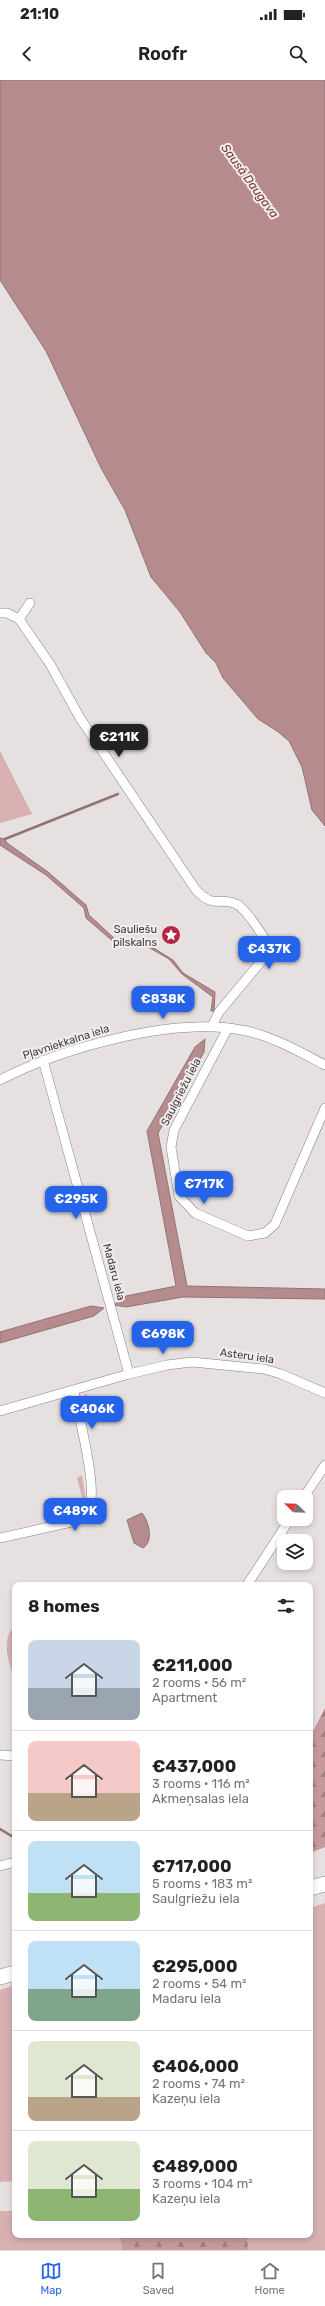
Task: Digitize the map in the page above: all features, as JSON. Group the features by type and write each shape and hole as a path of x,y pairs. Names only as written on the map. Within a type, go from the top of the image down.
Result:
{"main road":[{"path":"313,1887 325,1884"},
{"path":"0,1977 12,1974"}],"street":[{"path":"19,619 30,603"},
{"path":"0,613 7,613 19,619 50,664 80,718 196,890 211,902 230,902 243,908 265,940 268,949 264,958 219,1012 212,1026"},
{"name":"Pļavniekkalna iela","path":"0,1080 43,1060 116,1039 194,1026 228,1028 258,1034 275,1040 325,1065"},
{"name":"Saulgriežu iela","path":"228,1028 174,1130 171,1147 179,1196 195,1212 248,1236 265,1233 275,1224 325,1108"},
{"name":"Madaru iela","path":"43,1060 129,1374"},
{"name":"Asteru iela","path":"0,1411 129,1374 180,1362 208,1363 264,1369 281,1374 325,1392"},
{"path":"0,1538 76,1521 84,1517 91,1498 89,1472 74,1391"},
{"path":"309,1490 325,1465"},
{"path":"249,1582 285,1526"},
{"path":"0,1755 12,1756"},
{"path":"0,1866 12,1863"}],"green space":[{"path":"0,751 32,814 0,823"},
{"path":"86,1393 91,1418 83,1417 80,1402"},
{"path":"68,1399 73,1406 75,1412 74,1421 67,1420 63,1401"},
{"path":"82,1475 85,1495 84,1504 77,1478"},
{"path":"12,1629 12,1673 7,1652 10,1631"},
{"path":"325,1708 325,1847 313,1852 313,1731"},
{"path":"325,1903 325,2250 248,2250 247,2238 313,2238 313,1907"},
{"path":"12,1986 12,2181 0,2182 0,1990"},
{"path":"0,2211 12,2211 12,2238 120,2238 122,2250 0,2250"},
{"path":"120,2238 247,2238 248,2250 122,2250"}],"water":[{"name":"Sausā Daugava","path":"0,80 325,80 325,826 312,810 302,767 289,741 277,731 258,719 223,678 216,663 206,653 180,612 151,577 125,510 101,468 46,351 0,280"},
{"path":"0,838 5,839 7,843 48,872 86,905 89,915 116,940 144,942 173,960 183,973 215,992 214,1011 211,1011 213,997 182,974 169,959 143,944 115,943 86,918 84,908 46,875 0,845"},
{"path":"205,1039 204,1052 158,1133 187,1286 325,1289 325,1299 183,1297 126,1307 114,1305 126,1296 176,1286 147,1131 195,1047"},
{"path":"91,1306 104,1308 94,1316 0,1343 0,1332"},
{"path":"142,1513 147,1521 149,1531 148,1541 143,1548 134,1543 127,1520"}],"waterway":[{"path":"5,839 118,794"},
{"path":"0,1829 12,1836"}],"place":[{"name":"Sauliešu pilskalns","path":"171,935"}]}
